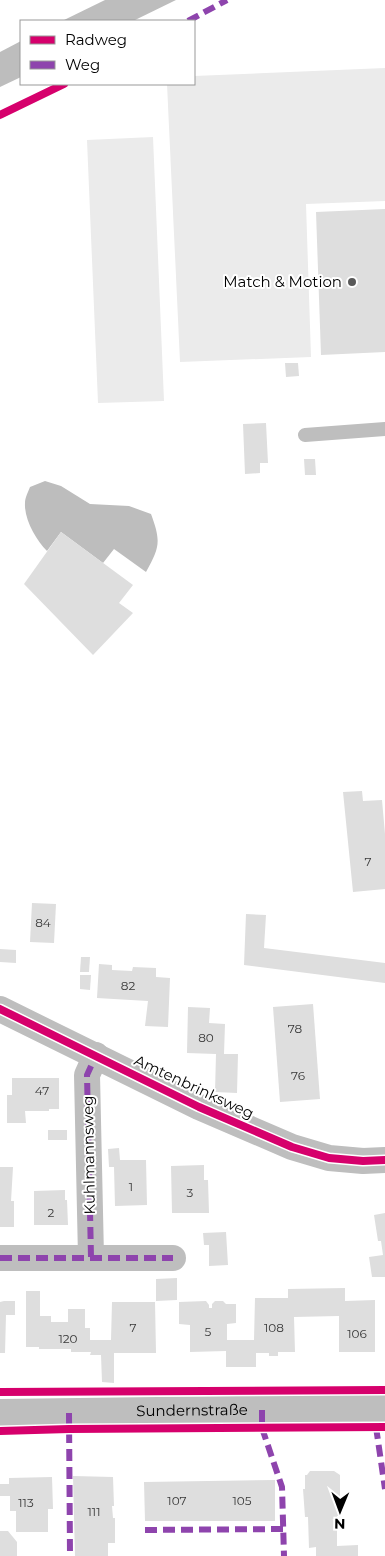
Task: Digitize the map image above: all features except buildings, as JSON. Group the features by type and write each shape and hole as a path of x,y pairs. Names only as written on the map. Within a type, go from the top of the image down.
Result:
{"street":[{"name":"Amtenbrinksweg","path":"0,1009 199,1107 292,1147 329,1158 363,1161 385,1160"},
{"name":"Kuhlmannsweg","path":"91,1258 87,1074 96,1055"},
{"path":"0,1258 172,1258"},
{"name":"Sundernstraße","path":"0,1413 385,1408"}],"lane":[{"path":"305,435 385,429"}],"shaded area":[{"path":"105,0 176,0 135,20 64,20"},
{"path":"20,42 20,77 0,87 0,52"},
{"path":"385,68 385,201 306,204 311,357 180,362 167,85 195,85 195,76"},
{"path":"153,137 164,401 98,403 87,140"},
{"path":"45,481 61,486 90,504 129,506 151,514 158,544 146,572 114,549 103,563 61,532 47,551 32,529 25,509 26,497 30,487"}],"marked path":[{"path":"190,20 227,0"},
{"path":"91,1257 87,1075 96,1055"},
{"path":"0,1258 173,1258"},
{"path":"262,1410 262,1428 282,1487 284,1556"},
{"path":"69,1413 70,1556"},
{"path":"376,1427 385,1489"},
{"path":"145,1530 283,1529"}],"cycle path":[{"path":"0,115 62,85"},
{"path":"0,1009 199,1107 292,1147 329,1158 363,1161 385,1160"},
{"path":"0,1392 385,1390"},
{"path":"0,1431 385,1427"}],"place":[{"name":"Match & Motion","path":"352,282"}]}
